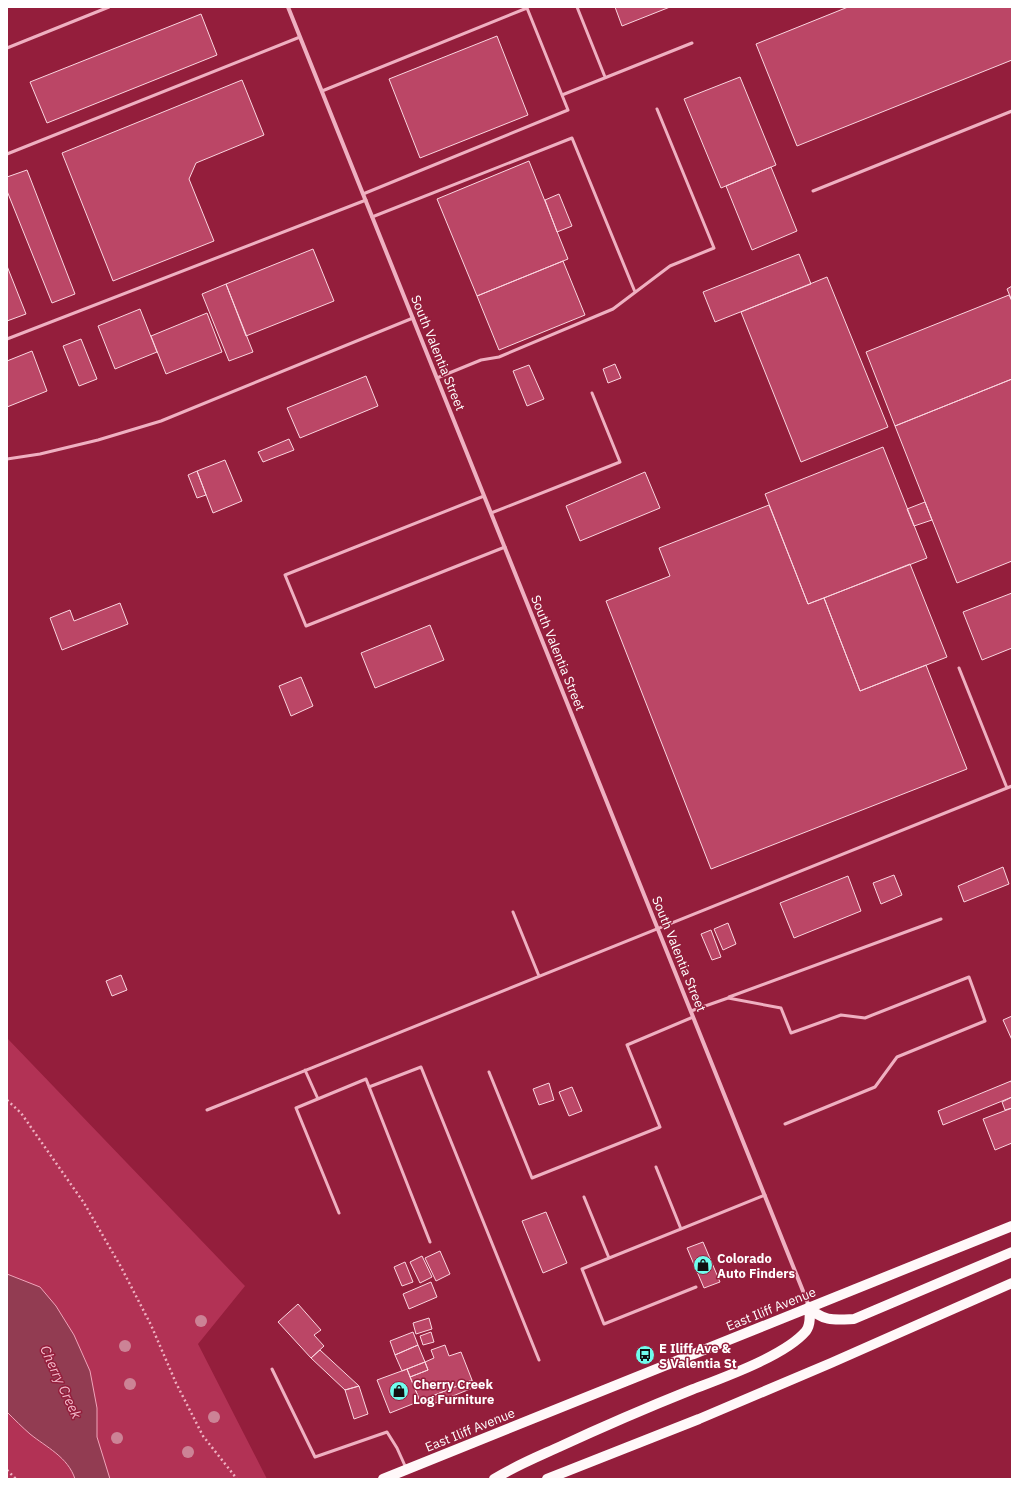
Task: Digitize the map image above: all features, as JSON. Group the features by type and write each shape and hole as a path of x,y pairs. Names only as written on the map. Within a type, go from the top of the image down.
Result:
{"main road":[{"name":"East Iliff Avenue","path":"384,1479 1012,1226"},
{"path":"809,1307 816,1315 833,1320 854,1319 1012,1252"},
{"path":"547,1479 699,1420 1012,1283"},
{"path":"494,1479 509,1470 582,1436 738,1371 778,1352 807,1330 810,1319 809,1307"}],"street":[{"name":"South Valentia Street","path":"288,7 809,1307"}],"lane":[{"path":"7,48 110,7"},
{"path":"577,7 606,77"},
{"path":"322,91 527,8 568,110 363,194"},
{"path":"7,154 300,38"},
{"path":"562,95 692,43"},
{"path":"437,378 481,360 499,357 613,309 670,266 714,248 657,109"},
{"path":"813,191 1012,111"},
{"path":"372,217 572,138 635,292"},
{"path":"7,339 366,200"},
{"path":"7,459 40,454 161,421 413,318"},
{"path":"491,513 620,462 592,393"},
{"path":"484,496 285,575 306,626 505,547"},
{"path":"959,668 1007,788"},
{"path":"207,1110 1012,786"},
{"path":"513,912 539,976"},
{"path":"691,1011 941,919"},
{"path":"728,998 781,1008 790,1033 841,1015 865,1018 968,977 985,1021 898,1057 875,1086 785,1124"},
{"path":"489,1072 532,1178 660,1127 627,1044 693,1017"},
{"path":"370,1087 421,1067 539,1360"},
{"path":"305,1070 318,1099"},
{"path":"339,1213 296,1108 366,1079 430,1242"},
{"path":"656,1168 682,1229"},
{"path":"696,1288 604,1324 582,1269 765,1196"},
{"path":"584,1197 609,1258"},
{"path":"272,1369 315,1457 387,1432 407,1469"}],"path":[{"path":"7,1100 21,1113 84,1203 121,1267 203,1436 236,1479"},
{"path":"7,1470 16,1479"}],"shaded area":[{"path":"7,1038 245,1286 198,1344 267,1479 7,1479"}],"water":[{"name":"Cherry Creek","path":"7,1274 40,1287 56,1306 74,1335 90,1371 97,1408 97,1437 110,1479 75,1479 72,1471 62,1459 30,1434 7,1412"}],"building":[{"path":"615,7 670,7 622,26"},
{"path":"848,7 1012,7 1012,60 797,146 756,44"},
{"path":"201,14 217,55 47,123 30,82"},
{"path":"497,36 528,115 420,158 389,79"},
{"path":"740,77 776,165 721,188 684,99"},
{"path":"242,80 264,135 196,163 189,179 214,241 113,281 62,153"},
{"path":"529,161 568,259 477,296 437,199"},
{"path":"771,167 797,231 752,250 726,186"},
{"path":"27,170 75,294 52,303 7,191 7,177"},
{"path":"559,194 572,226 557,232 545,200"},
{"path":"313,249 334,301 246,336 226,284"},
{"path":"799,254 811,284 715,322 703,292"},
{"path":"563,261 585,315 499,350 477,296"},
{"path":"7,266 26,314 7,321"},
{"path":"827,277 888,427 801,462 741,312"},
{"path":"226,284 253,352 229,361 202,294"},
{"path":"1012,286 1012,301 1007,289"},
{"path":"1009,295 1012,301 1012,379 895,426 866,352"},
{"path":"140,309 157,352 115,369 98,326"},
{"path":"207,313 222,352 166,374 151,336"},
{"path":"81,339 97,379 79,386 63,346"},
{"path":"32,351 47,391 7,407 7,361"},
{"path":"615,364 621,378 608,383 603,369"},
{"path":"529,365 544,399 527,406 513,371"},
{"path":"366,376 378,406 300,438 287,408"},
{"path":"1012,379 1012,561 957,583 895,426"},
{"path":"289,439 294,450 263,462 258,452"},
{"path":"883,447 927,558 808,604 765,494"},
{"path":"225,460 242,501 213,513 197,471"},
{"path":"197,471 206,495 197,498 188,475"},
{"path":"645,472 660,508 580,541 566,506"},
{"path":"925,502 932,520 914,526 907,509"},
{"path":"769,505 808,604 824,598 860,691 926,665 967,769 711,869 606,601 670,576 659,548"},
{"path":"910,564 947,657 860,691 824,598"},
{"path":"1012,593 1012,648 982,660 963,612"},
{"path":"120,603 128,624 62,650 50,618 70,610 74,621"},
{"path":"430,625 444,660 375,688 361,653"},
{"path":"301,677 313,706 291,716 279,686"},
{"path":"1003,867 1009,884 964,902 958,886"},
{"path":"894,875 902,895 881,904 873,883"},
{"path":"848,876 861,911 794,938 780,903"},
{"path":"728,923 736,944 723,950 714,929"},
{"path":"711,930 721,957 712,960 701,934"},
{"path":"121,975 127,990 112,996 106,981"},
{"path":"1012,1016 1012,1040 1003,1020"},
{"path":"1011,1081 1012,1097 943,1125 938,1111"},
{"path":"549,1083 554,1100 539,1105 533,1089"},
{"path":"572,1087 582,1111 569,1116 559,1092"},
{"path":"1012,1097 1012,1108 1005,1110 1002,1102"},
{"path":"1012,1108 1012,1143 995,1150 983,1119"},
{"path":"546,1212 567,1263 543,1273 522,1221"},
{"name":"Colorado Auto Finders","path":"703,1242 720,1282 704,1288 687,1248"},
{"path":"440,1251 450,1274 436,1281 425,1258"},
{"path":"422,1256 432,1277 420,1283 410,1262"},
{"path":"405,1262 413,1282 402,1286 394,1267"},
{"path":"431,1282 437,1297 409,1309 403,1294"},
{"path":"298,1304 321,1330 314,1335 324,1346 311,1358 278,1322"},
{"path":"429,1318 432,1329 416,1334 413,1323"},
{"path":"413,1332 418,1345 395,1355 390,1341"},
{"path":"431,1332 434,1342 423,1345 420,1336"},
{"path":"418,1345 425,1362 402,1371 395,1355"},
{"path":"445,1345 449,1356 461,1352 472,1380 420,1401 410,1377 428,1370 425,1362 434,1358 431,1350"},
{"path":"320,1350 359,1386 345,1390 311,1358"},
{"path":"425,1362 428,1370 410,1377 407,1369"},
{"name":"Cherry Creek Log Furniture","path":"407,1369 420,1401 390,1413 377,1380"},
{"path":"472,1380 475,1387 428,1406 425,1399"},
{"path":"359,1386 368,1414 354,1419 345,1390"}],"place":[{"name":"Colorado Auto Finders","path":"703,1265"},
{"name":"E Iliff Ave & S Valentia St","path":"645,1355"},
{"name":"Cherry Creek Log Furniture","path":"399,1391"}]}
